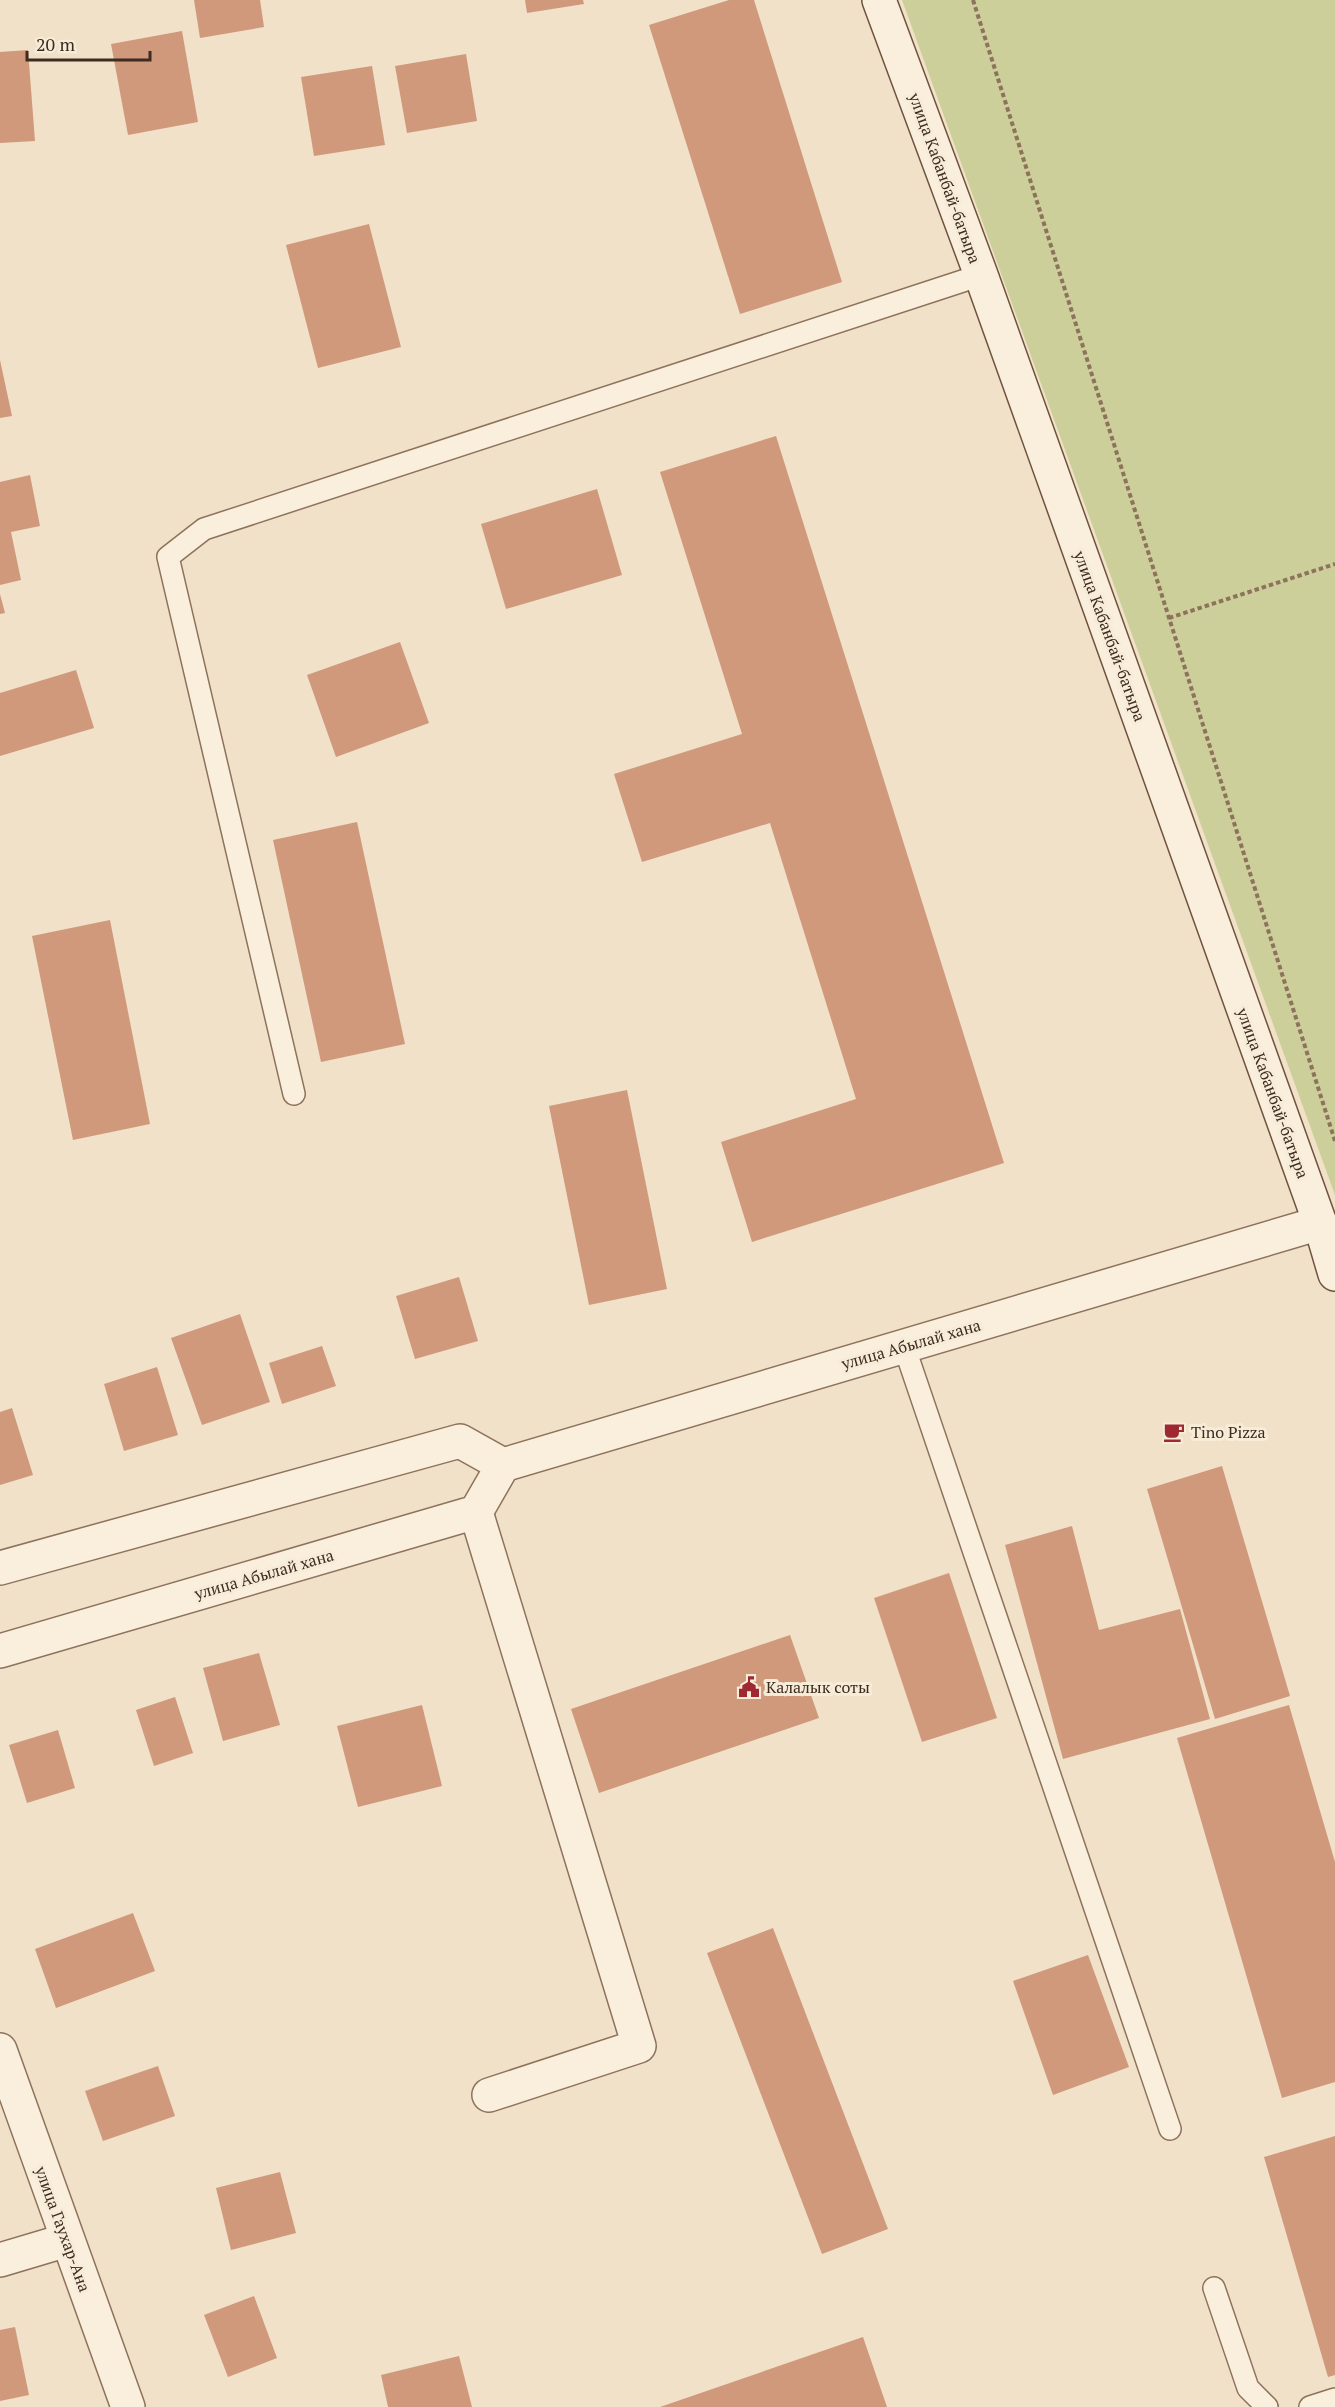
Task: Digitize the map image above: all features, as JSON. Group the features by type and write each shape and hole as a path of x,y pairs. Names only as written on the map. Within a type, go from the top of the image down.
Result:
{"street":[{"name":"улица Кабанбай-батыра","path":"879,0 981,275 1320,1223 1335,1274"},
{"name":"улица Абылай хана","path":"502,1465 1320,1223"},
{"path":"0,1568 460,1441 502,1465 476,1512 639,2046 489,2095"},
{"name":"улица Абылай хана","path":"0,1651 476,1512"},
{"name":"улица Гаухар-Ана","path":"0,2050 128,2407"},
{"path":"0,2260 67,2240"}],"lane":[{"path":"294,1094 168,557 204,529 981,275"},
{"path":"904,1346 1170,2129"},
{"path":"1214,2288 1248,2388 1267,2407"},
{"path":"1310,2407 1335,2399"}],"path":[{"path":"973,0 1335,1141"},
{"path":"1169,618 1335,564"}],"green space":[{"path":"902,0 1335,0 1335,1195"}],"building":[{"path":"194,0 260,0 264,27 200,38"},
{"path":"525,0 583,0 584,4 527,13"},
{"path":"729,0 754,0 842,282 740,314 649,25"},
{"path":"182,31 198,122 128,135 111,44"},
{"path":"28,50 35,141 0,143 0,52"},
{"path":"466,54 477,121 407,133 395,66"},
{"path":"372,66 385,145 314,156 301,77"},
{"path":"369,224 401,347 318,368 286,245"},
{"path":"0,360 12,416 0,418"},
{"path":"776,436 1004,1163 752,1242 721,1142 856,1099 770,823 642,862 614,774 742,734 660,472"},
{"path":"30,475 40,526 11,532 21,580 0,585 0,482"},
{"path":"597,489 622,575 506,609 481,524"},
{"path":"0,594 5,613 0,614"},
{"path":"400,642 429,723 336,757 307,675"},
{"path":"76,670 94,728 0,756 0,693"},
{"path":"357,822 405,1044 321,1062 273,840"},
{"path":"110,920 150,1124 73,1140 32,936"},
{"path":"627,1090 667,1289 589,1305 549,1106"},
{"path":"459,1277 478,1341 415,1359 396,1296"},
{"path":"240,1314 270,1402 202,1425 171,1338"},
{"path":"322,1346 336,1386 282,1404 269,1363"},
{"path":"157,1367 178,1435 124,1451 104,1384"},
{"path":"12,1408 33,1475 0,1485 0,1412"},
{"path":"1222,1466 1290,1696 1215,1719 1147,1489"},
{"path":"1072,1526 1099,1630 1180,1609 1210,1719 1063,1759 1005,1545"},
{"path":"949,1573 997,1718 922,1742 874,1598"},
{"path":"790,1635 819,1718 599,1793 571,1709"},
{"path":"259,1653 280,1725 223,1741 203,1668"},
{"path":"175,1697 193,1753 154,1766 136,1710"},
{"path":"422,1705 442,1786 358,1807 337,1726"},
{"path":"1289,1705 1335,1862 1335,2082 1282,2098 1177,1738"},
{"path":"58,1730 75,1788 27,1803 9,1745"},
{"path":"133,1913 155,1971 56,2008 35,1949"},
{"path":"773,1928 888,2229 822,2254 707,1953"},
{"path":"1088,1955 1129,2067 1053,2095 1013,1981"},
{"path":"158,2066 175,2116 103,2141 85,2091"},
{"path":"1335,2136 1335,2375 1328,2377 1264,2157"},
{"path":"280,2172 296,2233 231,2250 216,2188"},
{"path":"254,2296 277,2358 228,2377 204,2315"},
{"path":"15,2327 29,2395 0,2401 0,2330"},
{"path":"863,2337 887,2407 660,2407"},
{"path":"459,2356 472,2407 388,2407 381,2375"}],"place":[{"name":"Tino Pizza","path":"1174,1432"},
{"name":"Калалык соты","path":"749,1687"}]}
